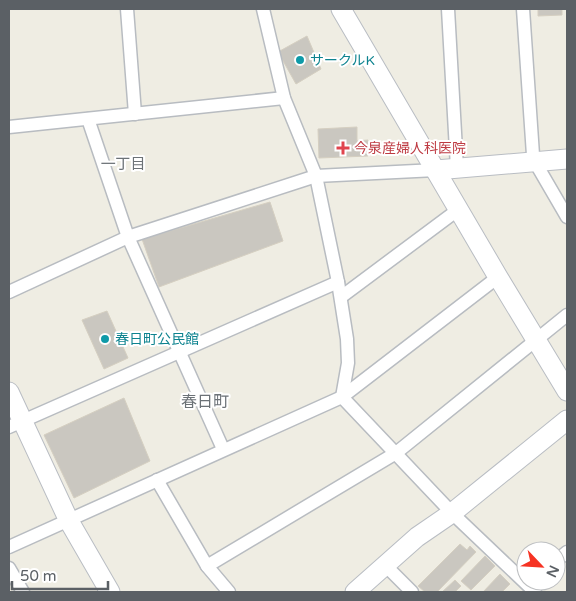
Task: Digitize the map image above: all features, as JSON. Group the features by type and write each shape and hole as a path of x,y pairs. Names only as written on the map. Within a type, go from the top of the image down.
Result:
{"street":[{"path":"127,9 135,114"},
{"path":"264,9 284,98 316,176 338,282 347,339 348,363 342,397"},
{"path":"342,9 498,277 567,391"},
{"path":"448,9 457,168"},
{"path":"522,9 533,155 535,162 567,217"},
{"path":"9,127 284,98"},
{"path":"88,119 128,237 223,449"},
{"path":"9,292 128,237 316,176 436,170 567,159"},
{"path":"341,297 459,209"},
{"path":"9,547 342,397 498,277"},
{"path":"16,424 338,282"},
{"path":"207,566 396,453 567,315"},
{"path":"9,392 16,424 110,592"},
{"path":"342,397 452,513 516,572"},
{"path":"355,592 418,537 452,513 567,420"},
{"path":"158,480 207,566 229,592"},
{"path":"385,565 412,592"},
{"path":"9,568 23,592"}],"building":[{"path":"538,9 562,9 562,15 538,16"},
{"name":"サークルK","path":"307,36 321,69 296,84 278,52"},
{"name":"今泉産婦人科医院","path":"357,127 357,141 368,140 368,156 319,158 318,129"},
{"path":"270,202 283,241 159,287 142,239"},
{"name":"春日町公民館","path":"107,311 128,358 104,369 82,320"},
{"path":"124,398 150,461 74,498 44,435"},
{"path":"460,544 467,550 470,546 476,552 437,592 425,592 418,586"},
{"path":"485,556 495,566 471,590 461,581"},
{"path":"500,574 510,584 502,592 483,592"},
{"path":"455,580 461,586 455,592 442,592"}],"place":[{"name":"サークルK","path":"300,60"},
{"name":"今泉産婦人科医院","path":"343,148"},
{"name":"春日町公民館","path":"105,339"}],"district":[{"name":"一丁目","path":"123,164"},
{"name":"春日町","path":"205,402"}]}
